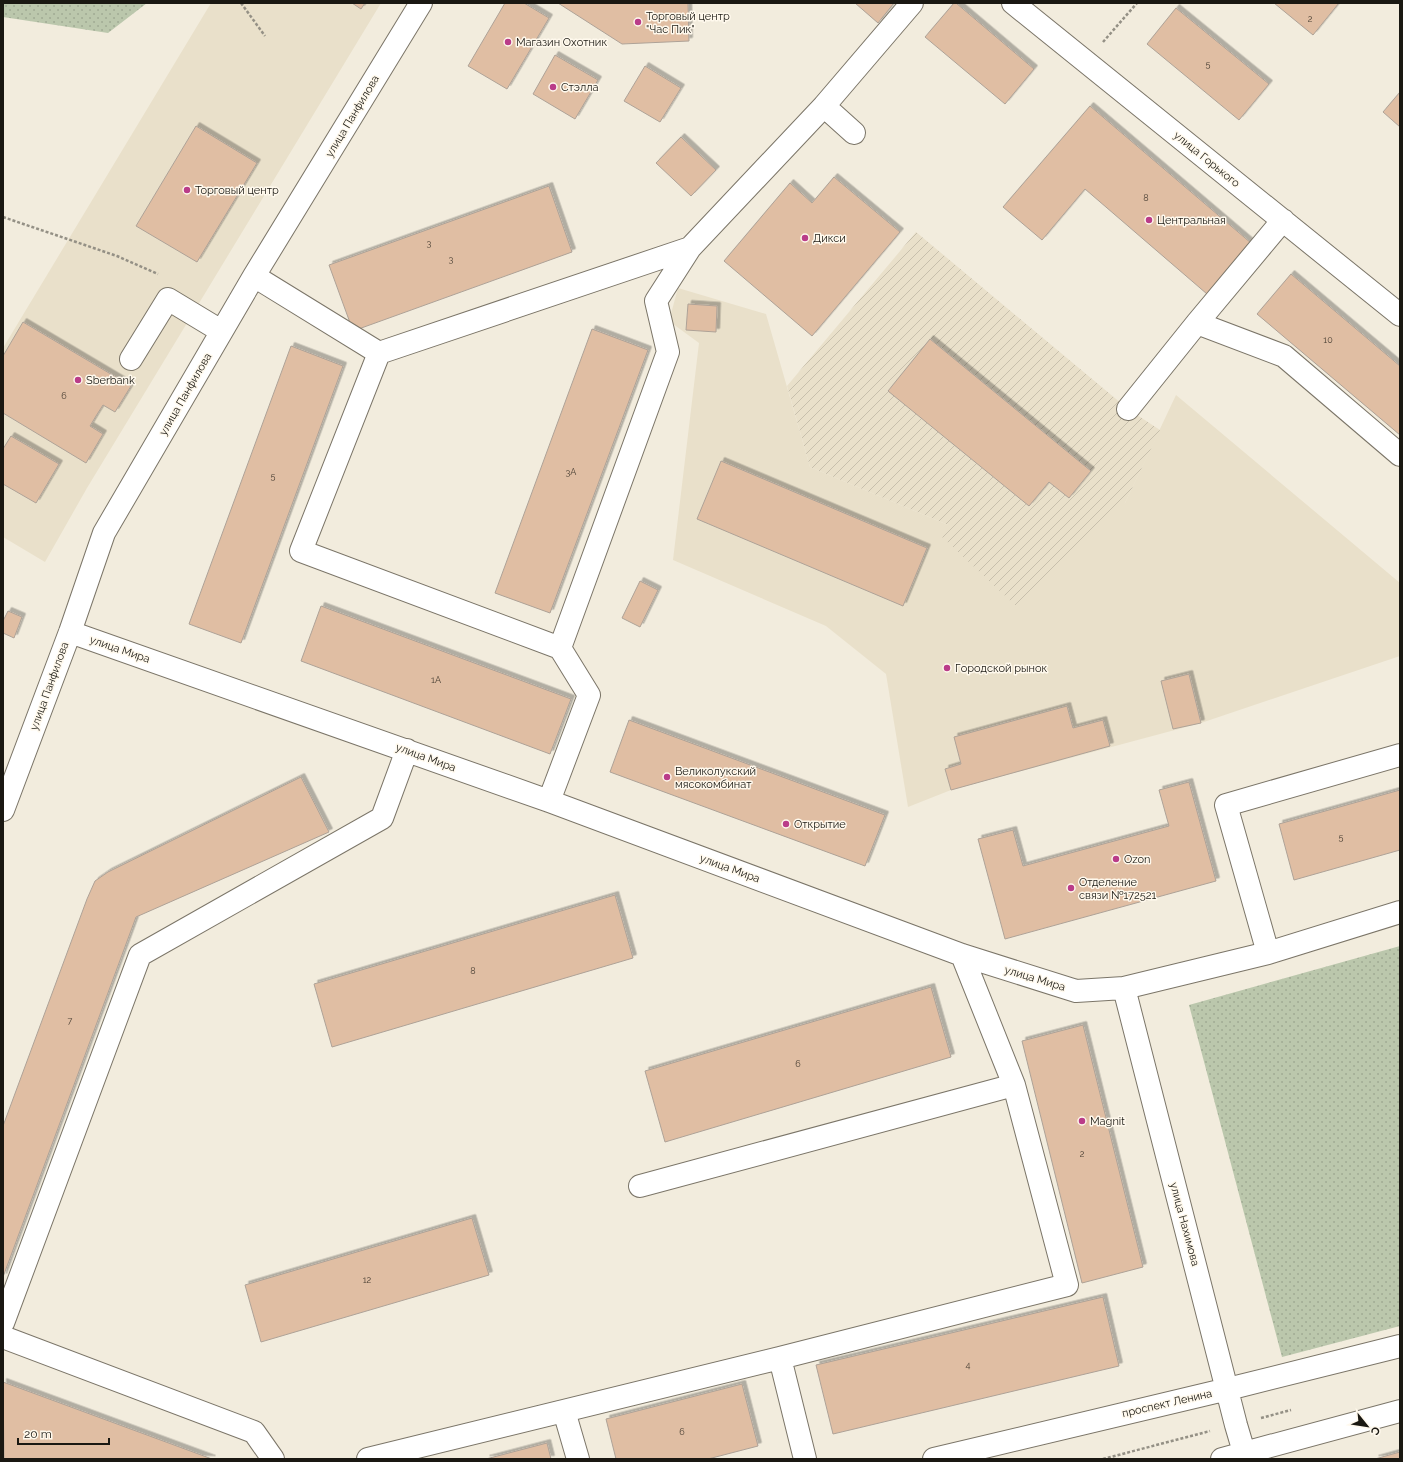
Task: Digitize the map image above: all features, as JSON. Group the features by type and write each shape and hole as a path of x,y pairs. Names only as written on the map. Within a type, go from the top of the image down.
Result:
{"street":[{"name":"улица Панфилова","path":"3,810 70,632 104,533 221,331 421,3"},
{"path":"560,648 668,352 656,301 690,248 824,106 912,3"},
{"name":"улица Горького","path":"1013,3 1400,315"},
{"path":"824,106 854,132"},
{"path":"1128,409 1283,220"},
{"path":"549,801 589,695 560,648 301,551 379,353 690,248"},
{"path":"254,276 379,353"},
{"path":"131,359 168,299 221,331"},
{"path":"1197,323 1284,356 1400,454"},
{"name":"улица Мира","path":"70,632 549,801 962,955 1076,991 1124,988 1268,953 1400,912"},
{"path":"3,1323 140,955 382,818 407,750"},
{"path":"1268,953 1226,805 1400,755"},
{"path":"368,1459 780,1358 1067,1285 1014,1085 962,955"},
{"name":"улица Нахимова","path":"1124,988 1245,1456"},
{"path":"640,1186 1014,1085"},
{"path":"3,1337 254,1432 273,1459"},
{"name":"проспект Ленина","path":"934,1459 1228,1389 1400,1346"},
{"path":"780,1358 806,1459"},
{"path":"1222,1459 1245,1456 1400,1410"},
{"path":"564,1411 578,1459"}],"path":[{"path":"241,3 265,36"},
{"path":"1086,62 1136,3"},
{"path":"3,217 117,256 160,275"}],"shaded area":[{"path":"211,3 381,3 87,488 45,562 3,537 3,348"},
{"path":"916,232 1128,409 1160,430 1125,503 1017,607 942,537 948,525 810,467 787,386"},
{"path":"678,288 766,314 810,467 948,525 1125,503 1176,395 1400,583 1400,656 1201,723 951,790 908,807 886,674 826,626 673,560 699,343 669,321"}],"green space":[{"path":"3,3 147,3 108,33 3,17"},
{"path":"1400,946 1400,1326 1282,1357 1189,1005"}],"building":[{"path":"352,3 365,3 361,9"},
{"name":"Магазин Охотник","path":"505,3 524,3 549,18 507,89 468,66"},
{"name":"Торговый центр \"Час Пик\"","path":"558,3 688,3 689,41 622,44"},
{"path":"855,3 894,3 878,23"},
{"path":"954,3 956,3 1034,69 1005,104 925,37"},
{"path":"1274,3 1339,3 1313,35"},
{"path":"1176,8 1269,84 1239,120 1147,44"},
{"path":"555,55 598,80 575,119 533,94"},
{"path":"645,66 681,88 660,122 624,101"},
{"path":"1400,92 1400,127 1383,112"},
{"path":"1090,106 1251,243 1207,294 1085,189 1042,240 1003,207"},
{"path":"196,126 257,163 197,262 136,226"},
{"path":"681,137 716,170 691,196 656,163"},
{"path":"834,177 900,232 812,336 724,261 790,183 812,203"},
{"path":"549,186 572,252 353,331 329,265"},
{"path":"1291,274 1400,366 1400,435 1257,314"},
{"path":"688,304 717,306 716,332 686,330"},
{"path":"23,322 131,386 115,412 103,405 90,426 103,434 86,463 3,413 3,356"},
{"path":"592,329 648,350 550,613 495,593"},
{"path":"930,339 1091,471 1069,498 1049,482 1029,506 888,391"},
{"path":"291,346 343,366 241,643 189,624"},
{"path":"11,436 59,464 36,503 3,484 3,449"},
{"path":"721,461 927,548 903,606 697,519"},
{"path":"640,581 658,590 640,627 622,618"},
{"path":"321,606 571,699 550,754 301,661"},
{"path":"8,611 22,617 14,638 3,633 3,621"},
{"path":"1189,674 1201,723 1173,729 1161,681"},
{"path":"1067,706 1073,728 1103,720 1110,746 951,790 945,769 961,764 954,737"},
{"path":"629,720 885,815 865,866 610,772"},
{"path":"301,777 329,832 136,917 3,1277 3,1126 95,881 108,872"},
{"path":"1189,782 1216,881 1005,939 978,839 1013,830 1023,866 1169,826 1159,790"},
{"path":"1400,790 1400,850 1294,880 1279,824"},
{"path":"615,895 633,958 332,1047 314,984"},
{"path":"931,987 951,1057 665,1142 645,1071"},
{"path":"1083,1025 1143,1267 1082,1283 1022,1041"},
{"path":"472,1218 489,1275 261,1342 245,1285"},
{"path":"1103,1297 1119,1366 833,1434 816,1365"},
{"path":"3,1382 212,1459 4,1459"},
{"path":"742,1384 758,1446 708,1459 616,1459 606,1419"},
{"path":"547,1443 551,1459 486,1459"},
{"path":"1400,1452 1400,1459 1375,1459"}],"place":[{"name":"Торговый центр \"Час Пик\"","path":"638,22"},
{"name":"Магазин Охотник","path":"508,42"},
{"name":"Стэлла","path":"553,87"},
{"name":"Торговый центр","path":"187,190"},
{"name":"Центральная","path":"1149,220"},
{"name":"Дикси","path":"805,238"},
{"name":"Sberbank","path":"78,380"},
{"name":"Городской рынок","path":"947,668"},
{"name":"Великолукский мясокомбинат","path":"667,777"},
{"name":"Открытие","path":"786,824"},
{"name":"Ozon","path":"1116,859"},
{"name":"Отделение связи №172521","path":"1071,888"},
{"name":"Magnit","path":"1082,1121"}]}
